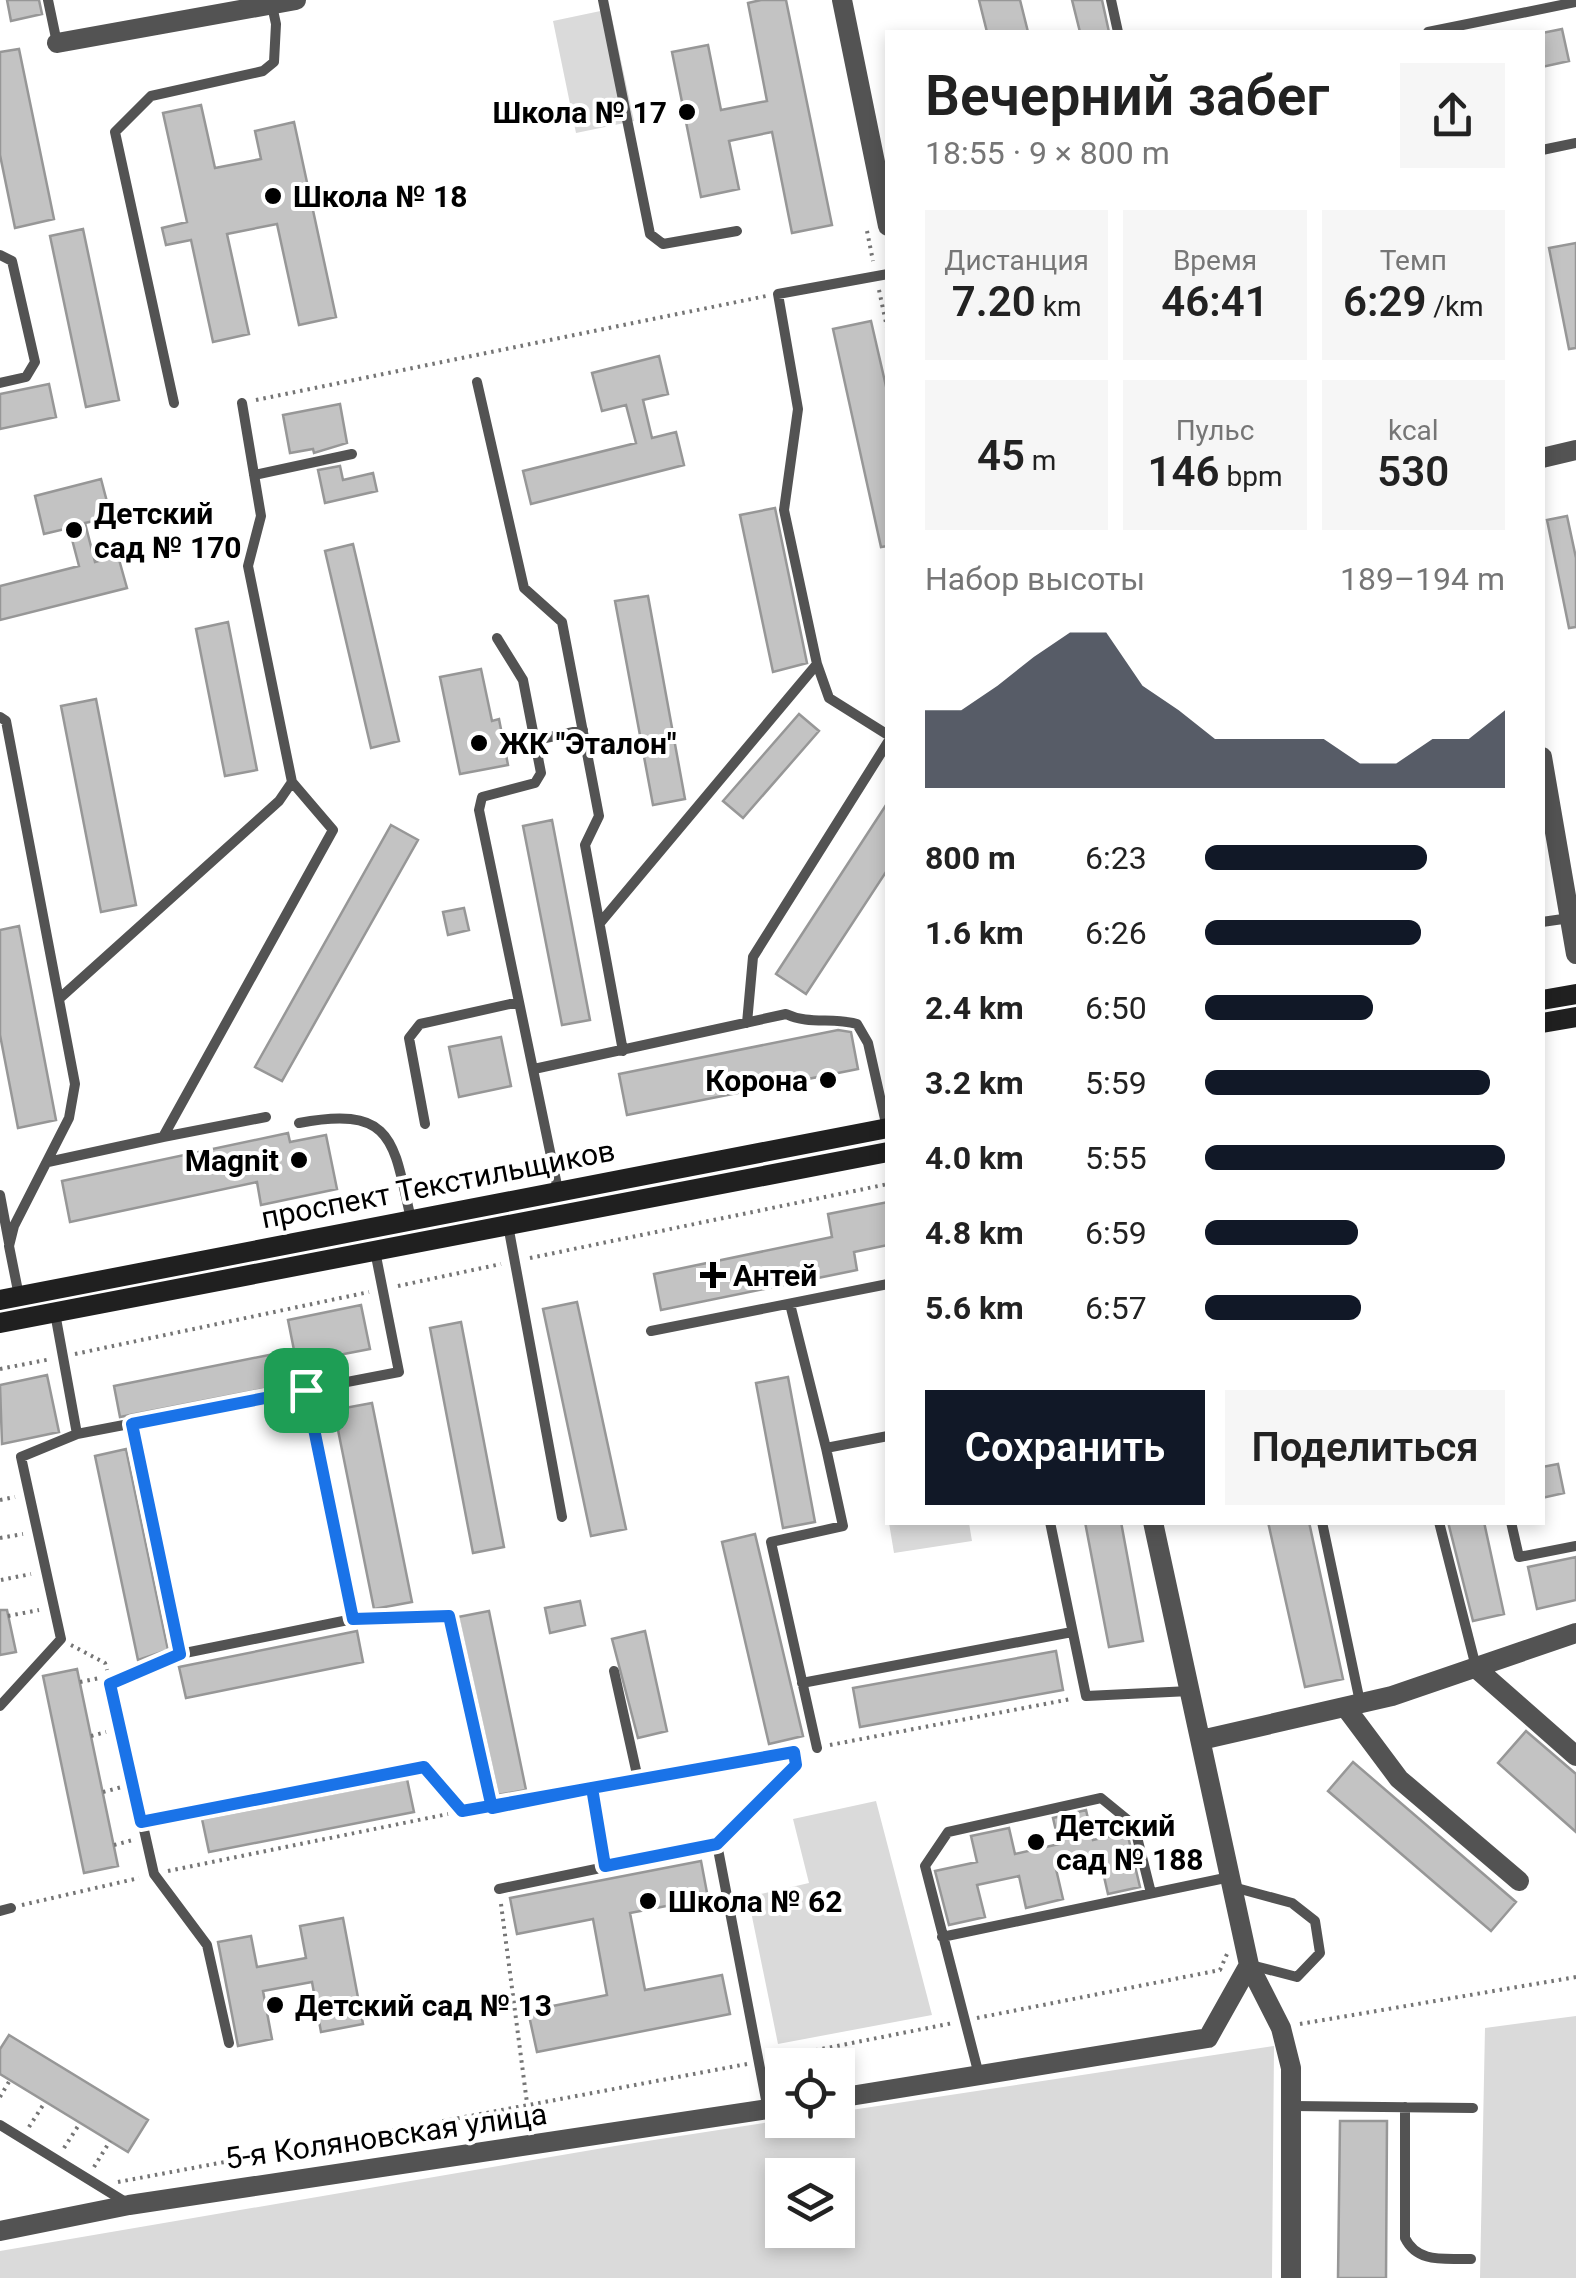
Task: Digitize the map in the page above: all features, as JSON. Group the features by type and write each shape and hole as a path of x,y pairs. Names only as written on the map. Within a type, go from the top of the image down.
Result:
{"main road":[{"path":"1545,999 1576,994"},
{"path":"1545,1023 1576,1017"},
{"name":"проспект Текстильщиков","path":"10,1298 885,1128"},
{"name":"проспект Текстильщиков","path":"0,1323 885,1153"}],"street":[{"path":"57,43 215,7 296,0"},
{"path":"842,0 885,211"},
{"path":"1545,457 1576,450"},
{"path":"1545,775 1576,954"},
{"path":"1155,1525 1249,1965 1281,2028 1291,2068 1290,2278"},
{"path":"1200,1740 1353,1706 1476,1669 1576,1632"},
{"path":"1476,1669 1576,1756"},
{"path":"1353,1706 1399,1779 1518,1880"},
{"path":"855,2095 1208,2038 1249,1965"},
{"name":"5-я Коляновская улица","path":"0,2230 129,2205 765,2110"}],"lane":[{"path":"48,0 57,43"},
{"path":"604,0 650,234 663,244 737,231"},
{"path":"1111,0 1118,30"},
{"path":"174,403 114,132 151,96 263,71 274,62 276,24 271,2"},
{"path":"1438,30 1576,2"},
{"path":"1545,149 1576,144"},
{"path":"0,255 12,262 36,362 26,377 0,382"},
{"path":"885,275 778,294 798,409 784,510 817,664 829,698 885,736"},
{"path":"477,382 524,588 562,622 600,816 586,845 623,1050"},
{"path":"164,1138 332,830 292,782 248,566 262,516 242,404"},
{"path":"254,475 352,454"},
{"path":"497,638 523,680 541,773 535,783 482,797 479,810 558,1190"},
{"path":"600,923 817,664"},
{"path":"0,717 6,721 75,1084 69,1118 30,1191 9,1246"},
{"path":"536,740 582,730"},
{"path":"747,1024 753,957 885,743"},
{"path":"60,998 279,801 292,782"},
{"path":"1545,922 1570,918"},
{"path":"425,1124 409,1038 420,1024 519,1002"},
{"path":"534,1069 786,1014 804,1022 834,1018 857,1024 868,1043 885,1119"},
{"path":"48,1162 266,1117"},
{"path":"299,1123 330,1118 378,1127 394,1144 411,1220"},
{"path":"0,1195 9,1246 10,1298"},
{"path":"508,1225 562,1516"},
{"path":"0,1706 61,1639 21,1457 78,1434 398,1372 375,1252"},
{"path":"651,1331 885,1285"},
{"path":"790,1304 843,1526 771,1542 817,1748"},
{"path":"55,1312 78,1434"},
{"path":"306,1390 353,1619"},
{"path":"132,1424 180,1654"},
{"path":"826,1448 885,1437"},
{"path":"1051,1525 1086,1696 1190,1691"},
{"path":"1323,1525 1353,1706"},
{"path":"1440,1525 1464,1634 1476,1669"},
{"path":"1513,1525 1520,1557 1576,1546"},
{"path":"229,2044 206,1944 154,1874 110,1684 180,1654 353,1619 449,1616 492,1808"},
{"path":"802,1684 1072,1632"},
{"path":"141,1822 424,1767 462,1811 638,1780 614,1671"},
{"path":"978,2075 925,1866 948,1832 1101,1798 1134,1826 1151,1894"},
{"path":"499,1890 717,1844 765,2079"},
{"path":"942,1937 1151,1894 1231,1882 1292,1903 1315,1921 1320,1952 1297,1977 1249,1965"},
{"path":"1293,2106 1472,2108"},
{"path":"1405,2107 1405,2238 1415,2252 1429,2258 1471,2259"},
{"path":"0,2125 129,2205"}],"path":[{"path":"242,404 778,294"},
{"path":"0,1369 885,1185"},
{"path":"0,1538 37,1530"},
{"path":"1,1580 46,1571"},
{"path":"8,1616 53,1606"},
{"path":"61,1639 105,1663 108,1676 80,1682"},
{"path":"638,1780 1086,1696"},
{"path":"717,1844 796,1765 794,1752"},
{"path":"102,1792 133,1784"},
{"path":"592,1788 605,1866"},
{"path":"5,1909 462,1811"},
{"path":"114,1845 145,1838"},
{"path":"499,1890 527,2104"},
{"path":"98,2186 759,2062 1220,1970 1228,1952"},
{"path":"1281,2028 1576,1977"},
{"path":"0,2097 10,2080"},
{"path":"22,2139 45,2102"},
{"path":"56,2160 80,2123"},
{"path":"86,2179 110,2142"}],"shaded area":[{"path":"610,9 634,121 576,133 553,21"},
{"path":"889,1525 969,1525 972,1541 894,1553"},
{"path":"876,1801 932,2015 778,2044 748,1897 809,1883 793,1819"},
{"path":"1576,2016 1576,2278 1480,2278 1485,2028"},
{"path":"1274,2046 1272,2278 0,2278 0,2251 765,2123 765,2138 855,2138 855,2109"}],"building":[{"path":"7,0 39,0 42,14 11,21"},
{"path":"786,0 832,225 792,233 772,132 729,141 739,189 701,197 672,52 708,45 721,110 767,101 748,3"},
{"path":"979,0 1020,0 1028,30 986,30"},
{"path":"1072,0 1102,0 1109,30 1080,30"},
{"path":"1562,29 1569,61 1545,66 1545,32"},
{"path":"19,49 54,219 15,228 0,155 0,52"},
{"path":"201,105 215,168 261,159 255,131 294,122 336,317 299,325 277,224 227,234 249,334 213,342 191,240 166,245 162,228 187,222 163,113"},
{"path":"83,229 119,400 86,407 50,236"},
{"path":"1576,243 1576,348 1569,349 1549,248"},
{"path":"871,321 885,382 885,546 881,547 833,329"},
{"path":"659,356 668,394 643,400 652,438 676,432 684,465 531,504 523,471 636,443 626,405 602,411 592,373"},
{"path":"49,384 56,417 0,429 0,394"},
{"path":"340,404 347,443 314,453 313,449 290,453 283,415"},
{"path":"340,466 343,480 373,473 377,491 325,503 318,470"},
{"path":"101,479 111,517 85,523 95,562 118,556 127,588 0,620 0,586 79,566 69,528 44,534 35,496"},
{"path":"775,508 807,663 773,672 740,515"},
{"path":"1567,516 1576,558 1576,627 1569,628 1547,520"},
{"path":"353,544 399,741 371,748 325,551"},
{"path":"648,596 685,799 653,805 615,601"},
{"path":"228,622 257,770 225,776 196,629"},
{"name":"ЖК \"Эталон\"","path":"481,669 492,721 499,719 508,765 460,774 440,677"},
{"path":"96,699 136,905 101,912 61,706"},
{"path":"799,714 819,731 743,818 723,801"},
{"path":"885,807 885,874 806,994 776,974"},
{"path":"552,820 590,1020 562,1025 523,826"},
{"path":"391,825 418,840 282,1081 255,1067"},
{"path":"464,908 469,930 448,935 443,912"},
{"path":"19,926 56,1120 18,1128 0,1035 0,930"},
{"path":"838,1030 851,1032 858,1069 627,1115 619,1074"},
{"path":"501,1037 511,1086 459,1097 449,1047"},
{"path":"288,1133 290,1142 326,1135 337,1189 261,1205 257,1182 70,1222 62,1181"},
{"path":"885,1203 885,1246 854,1252 857,1270 661,1310 654,1274 832,1237 828,1214"},
{"path":"577,1302 626,1529 591,1536 543,1309"},
{"path":"361,1305 370,1349 323,1358 326,1377 120,1417 114,1386 294,1350 288,1320"},
{"path":"461,1322 504,1547 473,1553 430,1328"},
{"path":"47,1375 59,1432 2,1444 0,1385"},
{"path":"788,1377 815,1522 783,1528 756,1383"},
{"path":"372,1403 412,1602 374,1609 334,1410"},
{"path":"126,1449 168,1650 138,1660 95,1456"},
{"path":"1558,1464 1564,1493 1545,1497 1545,1466"},
{"path":"1086,1525 1122,1525 1143,1641 1109,1647"},
{"path":"1269,1525 1310,1525 1343,1679 1305,1687"},
{"path":"1449,1525 1485,1525 1504,1614 1473,1621"},
{"path":"755,1534 803,1736 769,1744 722,1542"},
{"path":"1576,1557 1576,1600 1537,1609 1528,1567"},
{"path":"580,1601 585,1625 550,1633 545,1608"},
{"path":"0,1610 7,1610 16,1652 0,1655"},
{"path":"489,1611 526,1790 498,1795 458,1617"},
{"path":"357,1631 363,1662 186,1698 179,1667"},
{"path":"645,1631 667,1731 638,1738 612,1639"},
{"path":"1056,1651 1063,1690 860,1727 853,1688"},
{"path":"77,1669 118,1866 84,1873 43,1676"},
{"path":"1526,1731 1576,1774 1576,1832 1498,1763"},
{"path":"1353,1762 1516,1902 1491,1931 1328,1791"},
{"path":"407,1779 414,1812 209,1852 202,1819"},
{"path":"1086,1810 1093,1840 1127,1832 1140,1887 1108,1894 1100,1859 1056,1869 1063,1899 1026,1908 1019,1876 977,1885 985,1917 949,1925 935,1871 977,1862 971,1836 1009,1828 1015,1854 1059,1844 1053,1818"},
{"path":"701,1861 708,1898 630,1913 645,1990 722,1975 730,2014 537,2052 528,2011 607,1995 593,1919 517,1934 510,1898"},
{"path":"343,1918 363,2024 321,2032 312,1982 263,1991 272,2039 238,2046 218,1942 251,1936 257,1967 306,1958 300,1926"},
{"path":"9,2035 148,2120 128,2152 0,2074 0,2049"},
{"path":"1340,2121 1387,2121 1386,2278 1338,2278"}],"place":[{"name":"Школа № 17","path":"687,112"},
{"name":"Школа № 18","path":"273,196"},
{"name":"Детский сад № 170","path":"74,530"},
{"name":"ЖК \"Эталон\"","path":"479,743"},
{"name":"Корона","path":"828,1080"},
{"name":"Magnit","path":"299,1160"},
{"name":"Антей","path":"713,1275"},
{"name":"Детский сад № 188","path":"1036,1842"},
{"name":"Школа № 62","path":"648,1901"},
{"name":"Детский сад № 13","path":"275,2005"}],"route":[{"path":"306,1390 132,1424 180,1654 110,1684 141,1822 424,1767 462,1811 492,1808 592,1788 794,1752 796,1765 717,1844 605,1866 592,1788 492,1808 449,1616 353,1619 306,1390"}]}
